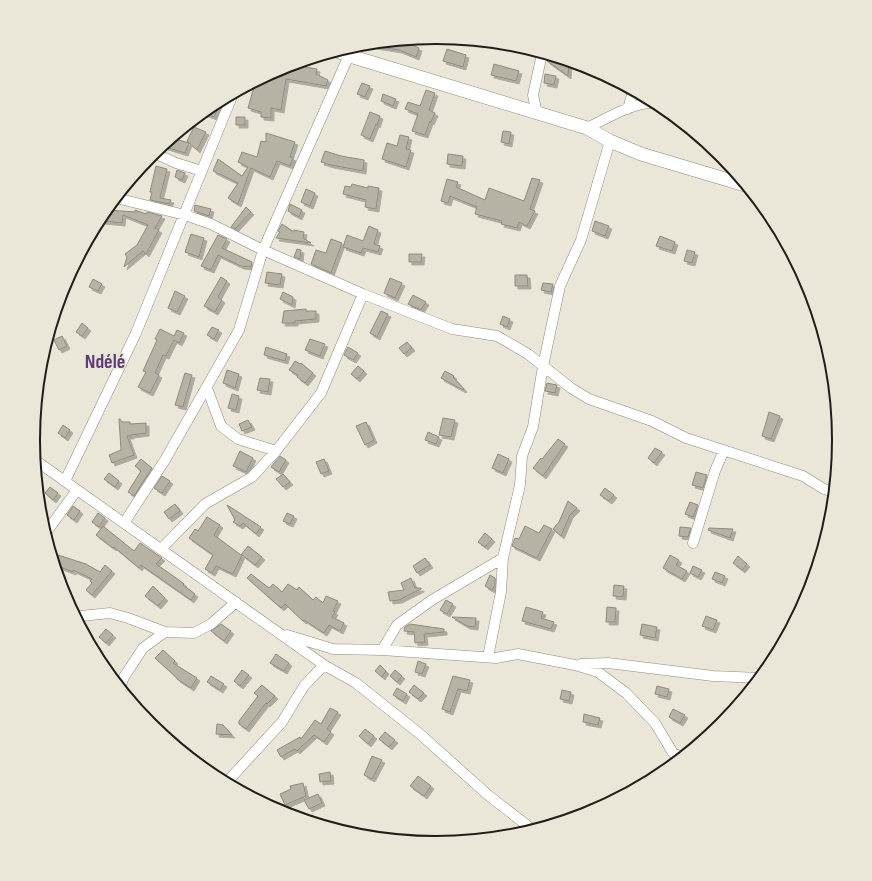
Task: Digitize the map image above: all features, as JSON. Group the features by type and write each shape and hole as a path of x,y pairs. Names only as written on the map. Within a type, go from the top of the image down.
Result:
{"main road":[{"path":"357,53 537,114 587,128 610,141 641,154 737,183"}],"street":[{"path":"124,523 166,460 239,330 263,250 351,54"},
{"path":"537,114 533,95 541,59"},
{"path":"628,109 631,97"},
{"path":"65,482 136,333 229,103"},
{"path":"587,128 628,109 644,104"},
{"path":"488,657 501,592 503,558 520,485 522,456 533,427 543,366 560,286 581,240 610,141"},
{"path":"161,156 176,163 202,171"},
{"path":"122,199 185,215 211,224 263,250 363,294 452,329 497,336 528,354 571,388 589,399 652,421 686,438 804,476 824,489 829,491"},
{"path":"160,549 205,504 252,477 276,451 320,393 363,294"},
{"path":"207,388 221,426 238,439 276,451"},
{"path":"693,543 715,471 724,450"},
{"path":"41,464 324,665 356,683 420,734 488,795 527,826"},
{"path":"50,527 78,490"},
{"path":"382,650 397,626 432,600 503,558"},
{"path":"81,616 110,613 165,632 194,633 211,624 236,602"},
{"path":"122,682 143,648 165,632"},
{"path":"278,632 333,650 382,650 496,658 518,654 575,665 598,672 626,693 655,723 673,753 677,755"},
{"path":"575,665 608,662 713,676 753,678"},
{"path":"230,778 282,722 304,686 324,665"}],"building":[{"path":"412,45 419,48 416,57 399,50 385,48"},
{"path":"447,49 466,55 463,67 443,61"},
{"path":"547,61 569,68 568,76"},
{"path":"494,64 519,71 516,81 491,75"},
{"path":"306,67 317,69 316,74 328,80 326,86 286,79 281,110 271,108 271,118 261,117 261,112 248,108 253,89 284,75"},
{"path":"545,74 556,76 554,85 544,83"},
{"path":"362,83 370,86 365,97 357,94"},
{"path":"426,90 435,93 429,110 435,113 431,122 430,121 425,135 412,131 418,114 405,109 408,102 420,106"},
{"path":"383,94 396,99 393,106 381,101"},
{"path":"217,110 214,117 210,115"},
{"path":"370,112 380,116 370,139 361,135"},
{"path":"236,117 245,117 245,125 236,125"},
{"path":"194,127 206,132 197,150 187,141"},
{"path":"503,131 511,132 509,144 501,142"},
{"path":"266,133 295,142 290,157 293,158 290,166 277,161 270,177 251,168 238,204 228,198 238,183 213,171 218,159 242,176 248,167 238,162 242,152 257,157 261,141 266,142"},
{"path":"400,135 409,137 406,149 411,150 406,167 382,159 387,143 397,146"},
{"path":"179,140 189,143 185,153 169,148"},
{"path":"325,151 341,156 364,160 363,171 321,162"},
{"path":"448,154 463,156 462,166 447,164"},
{"path":"156,166 167,169 160,198 171,200 169,204 150,200 152,192 150,192"},
{"path":"177,170 185,173 182,180 175,177"},
{"path":"532,178 540,180 530,209 535,211 527,226 519,222 517,228 501,224 502,221 475,214 477,207 450,196 448,203 441,201 447,179 458,182 456,187 485,200 489,188 524,201"},
{"path":"352,184 368,188 368,186 379,188 376,209 365,207 366,200 343,194 345,186 351,187"},
{"path":"306,189 315,193 310,206 301,202"},
{"path":"290,204 302,210 299,217 288,211"},
{"path":"195,205 211,209 209,216 194,211"},
{"path":"246,207 251,212 235,229 231,227"},
{"path":"114,210 135,212 135,210 146,214 147,212 162,216 155,228 159,230 146,254 143,251 124,267 127,257 125,254 137,245 148,225 123,215 122,223 106,221"},
{"path":"595,221 609,226 605,236 592,231"},
{"path":"282,224 294,232 294,230 304,232 303,238 311,243 276,238 280,232 278,231"},
{"path":"369,226 378,230 374,244 380,246 378,252 363,248 361,253 343,247 347,235 363,241"},
{"path":"191,234 204,238 199,257 185,252"},
{"path":"218,235 227,239 222,248 252,262 251,267 241,266 218,255 211,270 201,266"},
{"path":"660,236 675,242 672,251 656,246"},
{"path":"331,239 342,243 331,273 311,264 316,250 326,253"},
{"path":"297,249 301,250 300,259 294,257"},
{"path":"687,250 695,252 692,263 684,261"},
{"path":"409,254 422,254 421,262 409,262"},
{"path":"267,272 282,274 280,285 265,283"},
{"path":"515,275 527,275 528,286 515,286"},
{"path":"221,277 227,281 218,297 222,300 215,312 204,306"},
{"path":"390,278 402,283 395,298 384,293"},
{"path":"93,279 102,284 98,291 89,287"},
{"path":"543,283 553,284 551,292 541,290"},
{"path":"175,291 185,296 177,312 168,308"},
{"path":"283,292 293,297 292,305 280,299"},
{"path":"413,295 426,302 421,310 408,304"},
{"path":"306,309 306,311 316,311 316,319 295,321 295,323 282,323 284,311"},
{"path":"381,311 388,314 377,337 370,333"},
{"path":"503,316 510,319 507,327 500,324"},
{"path":"82,323 88,328 82,336 76,332"},
{"path":"212,327 219,330 214,339 207,335"},
{"path":"160,329 174,336 177,330 184,333 179,343 174,340 166,356 163,355 155,373 159,375 150,393 138,387 146,372 143,371 157,340 155,339"},
{"path":"62,336 67,346 59,350 54,340"},
{"path":"310,339 325,344 320,356 305,350"},
{"path":"407,342 412,348 404,354 399,348"},
{"path":"266,347 287,354 285,361 264,355"},
{"path":"348,347 358,353 353,360 344,355"},
{"path":"295,361 300,364 301,363 313,373 305,383 297,377 298,375 289,370"},
{"path":"358,366 364,371 357,379 351,374"},
{"path":"227,370 239,374 235,388 223,383"},
{"path":"445,371 454,376 453,377 464,389 463,390 441,378"},
{"path":"185,373 192,375 183,407 175,405"},
{"path":"260,378 270,379 268,392 257,390"},
{"path":"547,383 557,385 555,393 545,391"},
{"path":"232,394 239,396 236,410 228,408"},
{"path":"769,412 780,416 771,439 762,436"},
{"path":"443,418 455,420 451,437 439,435"},
{"path":"119,419 122,422 130,422 130,424 146,423 146,433 127,436 134,455 112,463 109,455 121,450"},
{"path":"248,420 252,427 242,431 239,424"},
{"path":"366,422 374,440 365,445 356,426"},
{"path":"63,425 70,430 65,438 58,433"},
{"path":"428,432 439,437 436,444 425,440"},
{"path":"558,439 565,444 543,476 533,468"},
{"path":"655,448 662,452 654,463 648,458"},
{"path":"240,451 253,458 246,472 233,466"},
{"path":"498,454 509,459 503,473 492,468"},
{"path":"280,456 286,460 279,472 271,467"},
{"path":"141,459 152,468 134,496 128,492 141,471 135,466"},
{"path":"324,459 329,471 321,474 316,462"},
{"path":"696,472 707,475 703,488 692,485"},
{"path":"109,473 119,481 115,487 104,479"},
{"path":"283,474 290,482 283,487 276,479"},
{"path":"162,476 170,481 162,493 154,488"},
{"path":"50,487 58,493 53,500 45,493"},
{"path":"605,488 614,495 609,501 600,495"},
{"path":"568,501 577,508 570,515 561,536 553,529 559,522"},
{"path":"690,502 698,505 693,517 685,514"},
{"path":"175,504 180,511 169,519 164,512"},
{"path":"227,505 261,527 256,534 243,523 240,526 233,522 235,520"},
{"path":"73,506 80,511 74,520 67,515"},
{"path":"98,513 105,518 99,527 92,522"},
{"path":"287,513 294,516 290,524 283,521"},
{"path":"207,517 220,525 214,535 241,555 248,546 262,557 255,565 242,555 233,574 216,566 212,573 205,569 213,555 189,538 195,529 198,531"},
{"path":"544,525 552,529 537,558 512,546 515,538 519,539 525,526 539,533"},
{"path":"103,526 134,551 140,543 162,558 156,564 179,580 195,594 191,600 141,565 139,568 114,547 113,548 96,535"},
{"path":"680,527 691,528 688,537 679,536"},
{"path":"709,528 733,529 730,538 708,530"},
{"path":"485,533 492,539 485,547 478,542"},
{"path":"58,555 86,564 100,572 105,565 112,571 92,595 86,590 92,583 90,581 92,579 73,570 73,572 61,567"},
{"path":"670,555 679,560 676,565 687,571 682,579 663,568"},
{"path":"738,556 747,564 742,570 733,563"},
{"path":"425,558 430,565 417,573 413,566"},
{"path":"693,566 702,570 698,577 690,573"},
{"path":"715,572 725,576 722,583 712,579"},
{"path":"251,574 269,588 273,584 282,592 288,584 297,590 299,587 313,600 316,597 323,603 326,596 338,601 332,617 344,623 340,631 329,625 324,633 304,620 303,621 285,604 281,608 247,578"},
{"path":"490,575 495,578 495,585 492,590 485,586"},
{"path":"411,578 415,588 421,589 399,600 390,601 388,592 404,590 401,583"},
{"path":"614,585 624,586 623,597 613,596"},
{"path":"153,586 165,598 158,606 145,596"},
{"path":"446,600 453,604 447,614 440,610"},
{"path":"526,607 543,612 541,618 554,622 551,629 522,621"},
{"path":"607,607 616,608 615,622 606,622"},
{"path":"706,616 717,620 713,630 702,626"},
{"path":"452,617 476,618 475,627 467,626"},
{"path":"221,624 231,631 224,641 211,631"},
{"path":"410,624 444,629 444,632 424,634 425,642 415,643 414,632 404,631 405,627"},
{"path":"642,624 657,627 655,638 640,635"},
{"path":"106,629 113,635 106,643 99,637"},
{"path":"163,650 175,661 173,663 197,678 191,688 177,679 155,658"},
{"path":"276,654 289,663 284,671 270,663"},
{"path":"418,661 426,664 422,674 415,672"},
{"path":"380,665 386,671 382,677 375,671"},
{"path":"242,670 249,675 240,686 234,681"},
{"path":"395,670 402,676 397,682 390,676"},
{"path":"211,676 224,684 220,690 207,682"},
{"path":"453,676 470,680 467,691 458,689 450,712 442,709"},
{"path":"262,685 275,696 267,704 266,703 246,729 239,724 239,721 258,696 254,693"},
{"path":"414,685 424,693 418,699 409,692"},
{"path":"657,686 669,689 667,697 655,694"},
{"path":"397,688 407,694 403,701 393,695"},
{"path":"562,690 571,692 569,701 560,699"},
{"path":"330,708 338,712 327,729 331,732 324,742 314,735 297,751 295,749 281,757 277,750 300,737 301,739 315,720 321,724"},
{"path":"673,709 685,715 680,723 669,717"},
{"path":"584,714 600,718 598,725 583,722"},
{"path":"217,724 223,725 232,735 216,734"},
{"path":"365,729 374,736 368,744 359,736"},
{"path":"385,732 395,740 389,747 379,739"},
{"path":"372,756 382,760 372,779 364,775"},
{"path":"330,772 331,781 320,782 319,774"},
{"path":"418,776 431,786 424,796 410,786"},
{"path":"303,783 306,796 285,805 280,794 291,789 290,786"},
{"path":"318,794 322,803 309,809 304,800"}],"district":[{"name":"Ndélé","path":"105,361"}]}
